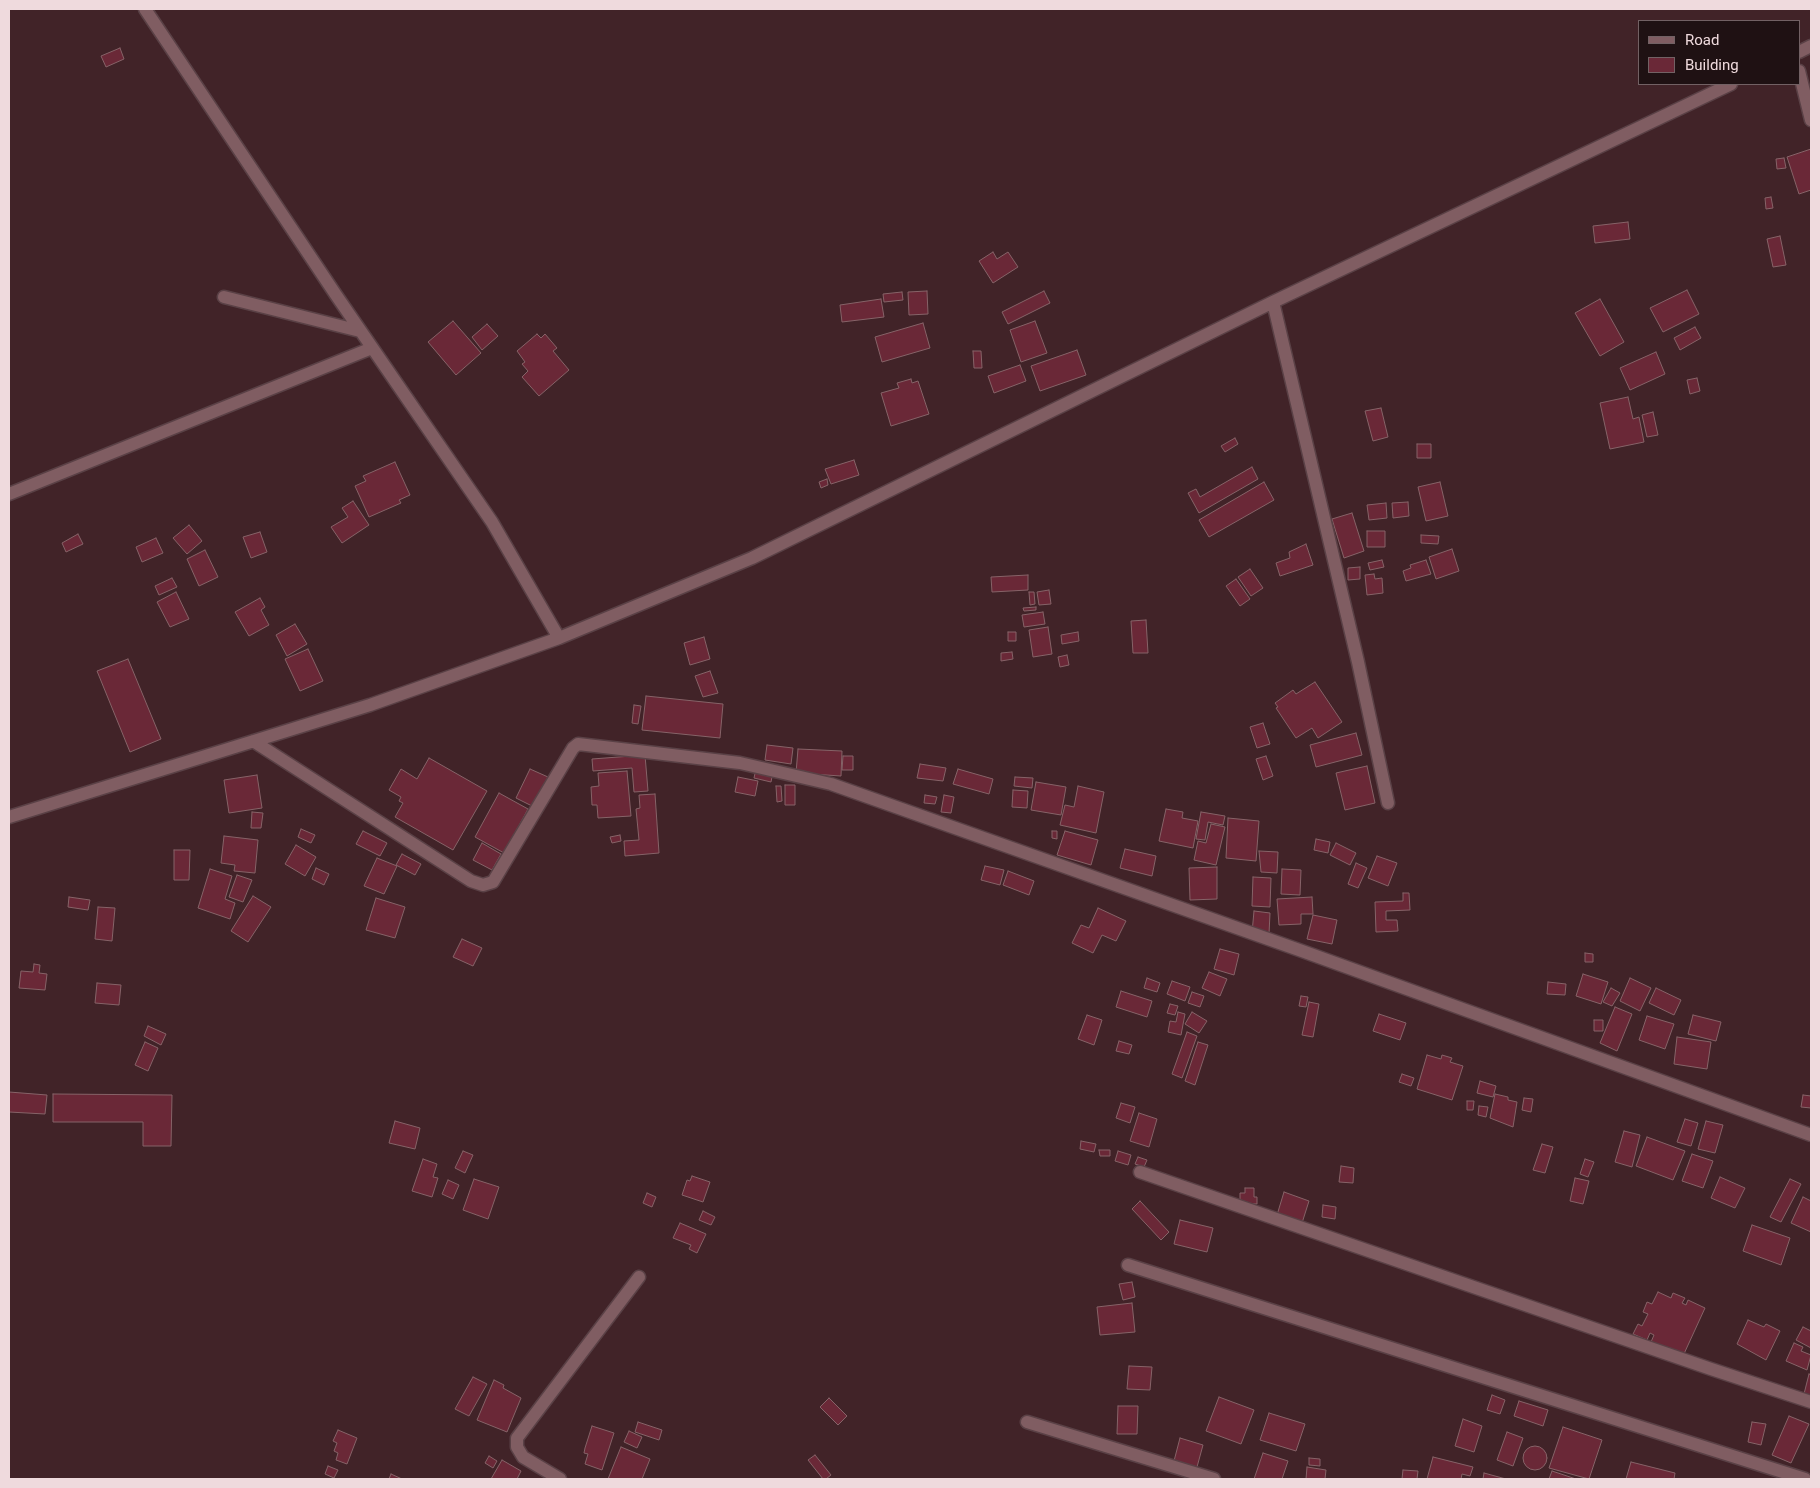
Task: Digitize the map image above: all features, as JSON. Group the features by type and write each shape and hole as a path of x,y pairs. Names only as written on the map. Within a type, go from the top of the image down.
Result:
{"street":[{"path":"145,9 360,331 492,522 558,638"},
{"path":"1800,75 1811,120"},
{"path":"9,817 370,705 558,638 752,558 1273,302 1729,85"},
{"path":"224,297 360,331"},
{"path":"1273,302 1358,662 1388,803"},
{"path":"9,494 372,348"},
{"path":"253,741 471,881 483,885 493,882 573,748 578,744 740,763 831,784 1811,1135"},
{"path":"1140,1172 1692,1363 1811,1402"},
{"path":"1128,1265 1804,1479"},
{"path":"560,1479 524,1457 517,1447 518,1438 639,1276"},
{"path":"1027,1422 1214,1479"}],"building":[{"path":"120,48 124,59 106,67 101,56"},
{"path":"1811,149 1811,190 1799,194 1787,157"},
{"path":"1784,158 1786,168 1777,169 1776,159"},
{"path":"1771,197 1773,208 1766,209 1765,198"},
{"path":"1628,222 1630,239 1595,243 1593,226"},
{"path":"1780,236 1786,265 1773,267 1767,239"},
{"path":"993,252 997,259 1008,252 1018,267 993,283 979,261"},
{"path":"1687,290 1699,314 1663,332 1650,308"},
{"path":"927,291 928,314 909,315 908,292"},
{"path":"1044,291 1050,303 1008,324 1002,312"},
{"path":"902,292 903,300 884,302 883,294"},
{"path":"881,299 884,317 842,322 840,305"},
{"path":"1600,299 1624,342 1600,356 1575,313"},
{"path":"453,321 481,353 456,375 428,342"},
{"path":"1035,321 1047,353 1021,362 1010,330"},
{"path":"923,323 930,348 882,362 875,337"},
{"path":"487,324 498,336 482,350 472,337"},
{"path":"1695,327 1701,338 1680,350 1674,338"},
{"path":"537,334 541,338 545,334 557,348 553,351 569,370 539,396 522,377 528,371 522,364 525,362 517,351"},
{"path":"1077,350 1086,375 1040,391 1031,366"},
{"path":"973,351 981,351 982,368 974,368"},
{"path":"1656,352 1665,374 1630,390 1620,368"},
{"path":"1020,365 1026,381 994,393 988,376"},
{"path":"1697,378 1700,391 1690,394 1687,380"},
{"path":"911,379 912,383 918,381 929,414 891,426 881,393 899,388 897,383"},
{"path":"1628,397 1633,419 1639,417 1644,442 1610,449 1600,403"},
{"path":"1381,408 1388,437 1373,441 1365,411"},
{"path":"1653,412 1658,435 1647,437 1642,415"},
{"path":"1235,438 1238,444 1225,452 1221,446"},
{"path":"1417,444 1431,444 1431,458 1417,458"},
{"path":"854,460 859,475 831,484 825,469"},
{"path":"395,462 410,495 399,500 401,503 369,517 355,486 366,481 363,476"},
{"path":"1252,467 1258,479 1199,513 1188,493 1196,489 1200,497"},
{"path":"827,479 828,485 821,488 819,482"},
{"path":"1264,482 1274,500 1209,537 1199,520"},
{"path":"1440,482 1448,516 1426,521 1418,487"},
{"path":"353,501 369,525 342,543 331,527 348,517 342,508"},
{"path":"1408,502 1409,516 1393,518 1392,503"},
{"path":"1386,503 1387,518 1369,520 1367,505"},
{"path":"1352,513 1364,551 1344,558 1332,519"},
{"path":"189,525 202,541 187,554 173,538"},
{"path":"1367,531 1385,531 1385,547 1367,547"},
{"path":"260,532 267,552 251,558 243,537"},
{"path":"78,534 83,544 66,552 62,543"},
{"path":"1421,535 1439,536 1438,544 1421,543"},
{"path":"156,538 163,553 142,562 136,547"},
{"path":"1306,544 1313,565 1280,576 1276,563 1290,558 1289,552"},
{"path":"1452,549 1459,571 1436,579 1429,557"},
{"path":"205,550 218,577 199,586 187,559"},
{"path":"1382,560 1384,567 1370,570 1368,563"},
{"path":"1426,560 1431,574 1406,581 1403,571 1411,568 1410,565"},
{"path":"1360,567 1360,579 1348,580 1348,568"},
{"path":"1250,569 1263,588 1251,596 1238,577"},
{"path":"1374,574 1375,579 1382,578 1383,593 1367,595 1365,575"},
{"path":"1028,575 1028,590 992,592 991,577"},
{"path":"172,578 177,587 159,595 155,586"},
{"path":"1236,579 1250,599 1240,606 1226,586"},
{"path":"1049,590 1051,604 1039,605 1037,592"},
{"path":"176,592 189,619 170,627 157,602"},
{"path":"1029,592 1034,592 1035,604 1030,605"},
{"path":"260,598 265,607 261,610 269,625 249,636 235,612"},
{"path":"1036,607 1036,610 1024,611 1023,608"},
{"path":"1043,612 1045,624 1024,627 1022,615"},
{"path":"1146,620 1148,653 1133,653 1131,621"},
{"path":"295,624 307,644 287,656 276,635"},
{"path":"1048,627 1052,654 1033,657 1029,630"},
{"path":"1008,632 1016,632 1016,641 1008,641"},
{"path":"1078,632 1079,641 1062,644 1061,635"},
{"path":"704,637 710,659 690,665 684,643"},
{"path":"308,649 323,681 300,691 285,659"},
{"path":"1012,652 1013,659 1001,661 1001,653"},
{"path":"1067,655 1069,665 1060,667 1058,657"},
{"path":"128,659 161,739 130,752 97,671"},
{"path":"710,671 718,693 703,697 695,676"},
{"path":"1315,682 1342,722 1318,738 1312,728 1296,738 1276,708 1278,707 1275,703 1293,690 1296,694"},
{"path":"646,696 723,704 720,738 642,730"},
{"path":"634,705 641,706 638,724 632,723"},
{"path":"1263,723 1270,744 1257,748 1250,727"},
{"path":"1356,733 1362,755 1316,767 1310,745"},
{"path":"767,745 793,748 791,764 765,760"},
{"path":"798,749 842,751 841,776 796,773"},
{"path":"645,755 648,791 634,792 632,768 593,771 592,759"},
{"path":"843,756 853,756 853,770 842,770"},
{"path":"1266,756 1273,776 1263,780 1256,759"},
{"path":"429,758 487,791 453,850 395,817 403,803 399,801 401,797 389,790 401,769 417,779"},
{"path":"920,764 946,768 943,781 917,778"},
{"path":"1367,766 1375,803 1345,810 1336,773"},
{"path":"530,769 548,777 534,807 516,798"},
{"path":"756,769 773,772 771,782 754,778"},
{"path":"958,769 993,779 989,794 953,784"},
{"path":"627,771 631,816 598,818 597,805 592,805 591,787 599,786 598,773"},
{"path":"257,775 262,808 229,813 224,780"},
{"path":"738,777 758,781 755,796 735,792"},
{"path":"1015,777 1033,778 1032,788 1014,786"},
{"path":"1036,782 1066,787 1061,815 1031,810"},
{"path":"785,785 795,785 795,805 785,805"},
{"path":"776,786 781,786 782,801 777,802"},
{"path":"1078,786 1104,792 1096,833 1060,825 1065,805 1074,807"},
{"path":"1013,790 1028,791 1027,808 1012,807"},
{"path":"499,793 528,809 504,853 475,837"},
{"path":"655,794 659,853 625,856 624,841 639,840 636,809 640,808 639,795"},
{"path":"925,795 937,797 935,804 924,803"},
{"path":"944,795 954,797 951,813 941,812"},
{"path":"1166,809 1183,812 1182,818 1198,821 1193,848 1159,841"},
{"path":"252,812 263,813 261,828 251,828"},
{"path":"1201,812 1225,816 1223,825 1208,822 1205,840 1196,839"},
{"path":"1228,818 1259,821 1256,861 1226,858"},
{"path":"1211,824 1225,827 1216,865 1194,860 1198,841 1206,843"},
{"path":"301,829 315,835 311,843 298,837"},
{"path":"363,831 387,843 380,856 356,844"},
{"path":"1052,831 1057,831 1057,839 1052,838"},
{"path":"1065,831 1098,840 1091,865 1057,855"},
{"path":"620,835 621,841 612,843 610,837"},
{"path":"224,836 258,840 255,873 234,871 235,865 221,863"},
{"path":"1316,839 1330,842 1328,853 1314,850"},
{"path":"482,843 501,854 492,870 473,860"},
{"path":"1336,843 1356,853 1350,865 1330,855"},
{"path":"296,845 316,857 305,876 285,864"},
{"path":"1125,849 1156,856 1152,876 1120,868"},
{"path":"174,850 190,850 189,880 174,880"},
{"path":"1259,851 1278,852 1277,873 1261,872"},
{"path":"402,854 421,864 415,875 396,865"},
{"path":"1377,856 1397,863 1388,886 1368,878"},
{"path":"377,858 397,866 384,894 364,886"},
{"path":"1356,863 1367,868 1358,888 1348,884"},
{"path":"985,866 1004,870 1000,885 981,880"},
{"path":"1217,867 1217,899 1190,900 1189,868"},
{"path":"316,868 329,874 324,885 312,879"},
{"path":"210,869 232,876 225,899 235,903 230,919 198,908"},
{"path":"1282,869 1301,870 1300,895 1281,894"},
{"path":"1008,871 1034,881 1029,895 1003,885"},
{"path":"237,875 252,880 243,902 229,897"},
{"path":"1253,877 1271,878 1270,907 1252,906"},
{"path":"1403,893 1409,893 1410,910 1386,911 1386,920 1397,920 1398,931 1376,932 1375,902 1403,901"},
{"path":"253,896 271,907 248,942 231,931"},
{"path":"69,897 90,900 88,910 68,907"},
{"path":"1312,897 1313,914 1301,914 1301,924 1279,925 1277,899"},
{"path":"376,898 405,907 395,938 366,930"},
{"path":"98,907 115,908 112,941 95,939"},
{"path":"1098,908 1126,921 1116,941 1102,935 1093,953 1072,943 1081,925 1089,928"},
{"path":"1254,911 1270,913 1269,934 1252,933"},
{"path":"1313,915 1337,920 1332,944 1307,939"},
{"path":"462,939 482,948 473,966 453,957"},
{"path":"1220,949 1239,954 1234,975 1214,969"},
{"path":"1585,953 1593,954 1593,962 1585,962"},
{"path":"34,964 40,965 39,973 47,974 45,990 19,988 21,971 33,972"},
{"path":"1209,972 1227,979 1220,996 1202,988"},
{"path":"1583,974 1608,982 1601,1004 1576,996"},
{"path":"1147,978 1160,983 1157,992 1144,988"},
{"path":"1630,978 1651,988 1640,1011 1620,1001"},
{"path":"1172,981 1190,987 1185,1001 1167,994"},
{"path":"1548,982 1566,984 1565,995 1547,994"},
{"path":"97,983 121,985 119,1005 95,1003"},
{"path":"1611,988 1620,993 1612,1006 1603,1002"},
{"path":"1656,988 1681,1000 1674,1015 1649,1003"},
{"path":"1121,991 1152,1001 1147,1017 1116,1007"},
{"path":"1192,992 1204,996 1200,1007 1188,1003"},
{"path":"1301,996 1308,997 1306,1007 1299,1006"},
{"path":"1309,1002 1319,1004 1313,1037 1302,1035"},
{"path":"1170,1004 1178,1006 1175,1015 1167,1013"},
{"path":"1615,1007 1632,1014 1617,1051 1600,1043"},
{"path":"1178,1012 1185,1014 1181,1035 1168,1032 1170,1021 1176,1022"},
{"path":"1192,1012 1207,1021 1199,1033 1185,1024"},
{"path":"1379,1014 1406,1023 1400,1040 1373,1031"},
{"path":"1087,1015 1102,1020 1094,1045 1078,1039"},
{"path":"1693,1015 1721,1022 1716,1041 1688,1034"},
{"path":"1647,1016 1674,1024 1665,1049 1639,1040"},
{"path":"1594,1020 1603,1020 1603,1031 1594,1031"},
{"path":"148,1026 166,1034 161,1045 144,1036"},
{"path":"1187,1032 1197,1036 1182,1078 1172,1074"},
{"path":"1677,1037 1711,1042 1707,1069 1674,1064"},
{"path":"1119,1041 1132,1045 1129,1054 1116,1051"},
{"path":"145,1042 158,1048 148,1071 135,1065"},
{"path":"1198,1042 1208,1045 1195,1085 1185,1081"},
{"path":"1427,1055 1441,1059 1442,1055 1452,1058 1450,1062 1463,1066 1452,1100 1417,1089"},
{"path":"1402,1074 1414,1078 1411,1086 1399,1082"},
{"path":"1480,1081 1496,1086 1493,1097 1477,1093"},
{"path":"9,1092 47,1095 45,1114 9,1112"},
{"path":"53,1094 172,1095 171,1146 143,1146 143,1122 53,1122"},
{"path":"1495,1094 1508,1097 1508,1100 1517,1102 1513,1127 1490,1118"},
{"path":"1803,1095 1811,1096 1811,1108 1801,1107"},
{"path":"1524,1098 1533,1099 1531,1112 1522,1110"},
{"path":"1467,1101 1474,1101 1473,1110 1467,1110"},
{"path":"1121,1103 1135,1107 1130,1123 1116,1118"},
{"path":"1479,1106 1488,1107 1486,1117 1478,1115"},
{"path":"1139,1113 1157,1119 1149,1147 1130,1141"},
{"path":"1685,1119 1698,1123 1691,1146 1677,1142"},
{"path":"395,1121 420,1128 415,1149 389,1143"},
{"path":"1706,1121 1723,1125 1715,1153 1698,1149"},
{"path":"1624,1131 1640,1135 1632,1167 1615,1162"},
{"path":"1647,1137 1685,1151 1673,1180 1636,1166"},
{"path":"1081,1141 1096,1144 1094,1152 1080,1149"},
{"path":"1542,1144 1553,1147 1545,1173 1533,1170"},
{"path":"1099,1150 1110,1150 1110,1156 1100,1156"},
{"path":"463,1151 473,1155 465,1173 455,1168"},
{"path":"1118,1151 1131,1155 1128,1165 1115,1161"},
{"path":"1692,1154 1713,1161 1703,1188 1682,1181"},
{"path":"1138,1157 1147,1160 1144,1167 1135,1164"},
{"path":"423,1159 437,1164 433,1177 438,1178 432,1197 412,1191"},
{"path":"1585,1159 1594,1162 1588,1177 1580,1174"},
{"path":"1341,1166 1354,1168 1353,1183 1339,1182"},
{"path":"692,1176 710,1182 703,1202 682,1195 687,1180 690,1181"},
{"path":"1720,1177 1745,1188 1735,1208 1711,1198"},
{"path":"1575,1178 1589,1181 1583,1204 1570,1201"},
{"path":"474,1179 499,1187 488,1219 463,1210"},
{"path":"1790,1179 1801,1184 1781,1222 1770,1217"},
{"path":"448,1180 459,1185 453,1199 442,1194"},
{"path":"1245,1188 1254,1188 1254,1197 1257,1197 1257,1204 1240,1203 1240,1193 1245,1193"},
{"path":"1284,1192 1309,1201 1302,1223 1277,1215"},
{"path":"647,1193 656,1197 652,1207 643,1203"},
{"path":"1803,1197 1811,1201 1811,1232 1791,1223"},
{"path":"1140,1201 1169,1232 1161,1240 1132,1209"},
{"path":"1323,1205 1336,1207 1335,1219 1322,1217"},
{"path":"703,1211 715,1217 711,1225 699,1220"},
{"path":"1180,1220 1213,1228 1207,1252 1174,1244"},
{"path":"680,1223 706,1234 697,1253 689,1249 691,1245 673,1238"},
{"path":"1752,1225 1790,1238 1781,1265 1743,1251"},
{"path":"1132,1282 1135,1297 1123,1300 1119,1284"},
{"path":"1658,1292 1671,1298 1673,1293 1685,1298 1682,1303 1686,1305 1688,1300 1705,1308 1683,1356 1651,1342 1654,1335 1650,1333 1647,1340 1633,1334 1638,1324 1642,1326 1648,1314 1643,1312 1647,1302 1652,1304"},
{"path":"1132,1303 1135,1332 1100,1335 1097,1307"},
{"path":"1748,1320 1764,1327 1766,1324 1780,1331 1766,1360 1737,1344"},
{"path":"1803,1327 1811,1331 1811,1348 1796,1340"},
{"path":"1794,1343 1803,1347 1801,1351 1811,1355 1807,1370 1786,1361"},
{"path":"1129,1366 1152,1367 1150,1390 1127,1389"},
{"path":"1809,1374 1811,1375 1811,1400 1803,1398"},
{"path":"473,1377 487,1384 469,1416 455,1409"},
{"path":"494,1380 504,1385 503,1388 521,1398 507,1432 477,1420"},
{"path":"1492,1395 1505,1400 1500,1414 1487,1410"},
{"path":"1219,1397 1254,1410 1241,1444 1206,1431"},
{"path":"829,1398 847,1416 838,1425 820,1407"},
{"path":"1519,1401 1548,1410 1543,1426 1514,1416"},
{"path":"1118,1406 1138,1406 1137,1434 1117,1434"},
{"path":"1269,1413 1305,1424 1296,1451 1260,1440"},
{"path":"1789,1416 1809,1424 1791,1463 1772,1455"},
{"path":"1463,1419 1482,1426 1474,1452 1455,1446"},
{"path":"638,1422 662,1430 659,1440 635,1432"},
{"path":"1752,1422 1766,1424 1761,1445 1748,1442"},
{"path":"592,1426 614,1433 602,1470 585,1464 588,1454 584,1453"},
{"path":"1563,1427 1602,1440 1589,1479 1549,1468"},
{"path":"338,1430 357,1438 347,1464 336,1460 338,1453 334,1451 337,1443 333,1441"},
{"path":"629,1431 642,1437 637,1448 624,1442"},
{"path":"1507,1432 1523,1438 1513,1466 1497,1460"},
{"path":"1180,1438 1203,1445 1197,1467 1174,1461"},
{"path":"1535,1446 1544,1449 1547,1458 1544,1467 1535,1470 1526,1467 1523,1458 1526,1449"},
{"path":"621,1447 650,1459 642,1479 608,1479"},
{"path":"1263,1453 1288,1461 1282,1479 1254,1479"},
{"path":"815,1455 831,1475 826,1479 823,1479 808,1460"},
{"path":"489,1456 497,1461 493,1468 485,1463"},
{"path":"1433,1457 1473,1467 1470,1476 1462,1474 1461,1479 1427,1479"},
{"path":"1309,1458 1320,1459 1320,1466 1309,1465"},
{"path":"502,1460 521,1471 517,1479 491,1479"},
{"path":"1631,1462 1675,1473 1674,1479 1626,1479"},
{"path":"328,1466 338,1470 334,1478 325,1474"},
{"path":"1307,1467 1326,1470 1325,1479 1306,1479"},
{"path":"1403,1470 1418,1471 1417,1479 1402,1479"},
{"path":"1552,1471 1576,1479 1549,1479"},
{"path":"1484,1473 1506,1479 1483,1479"},
{"path":"391,1474 402,1479 389,1479"}]}
